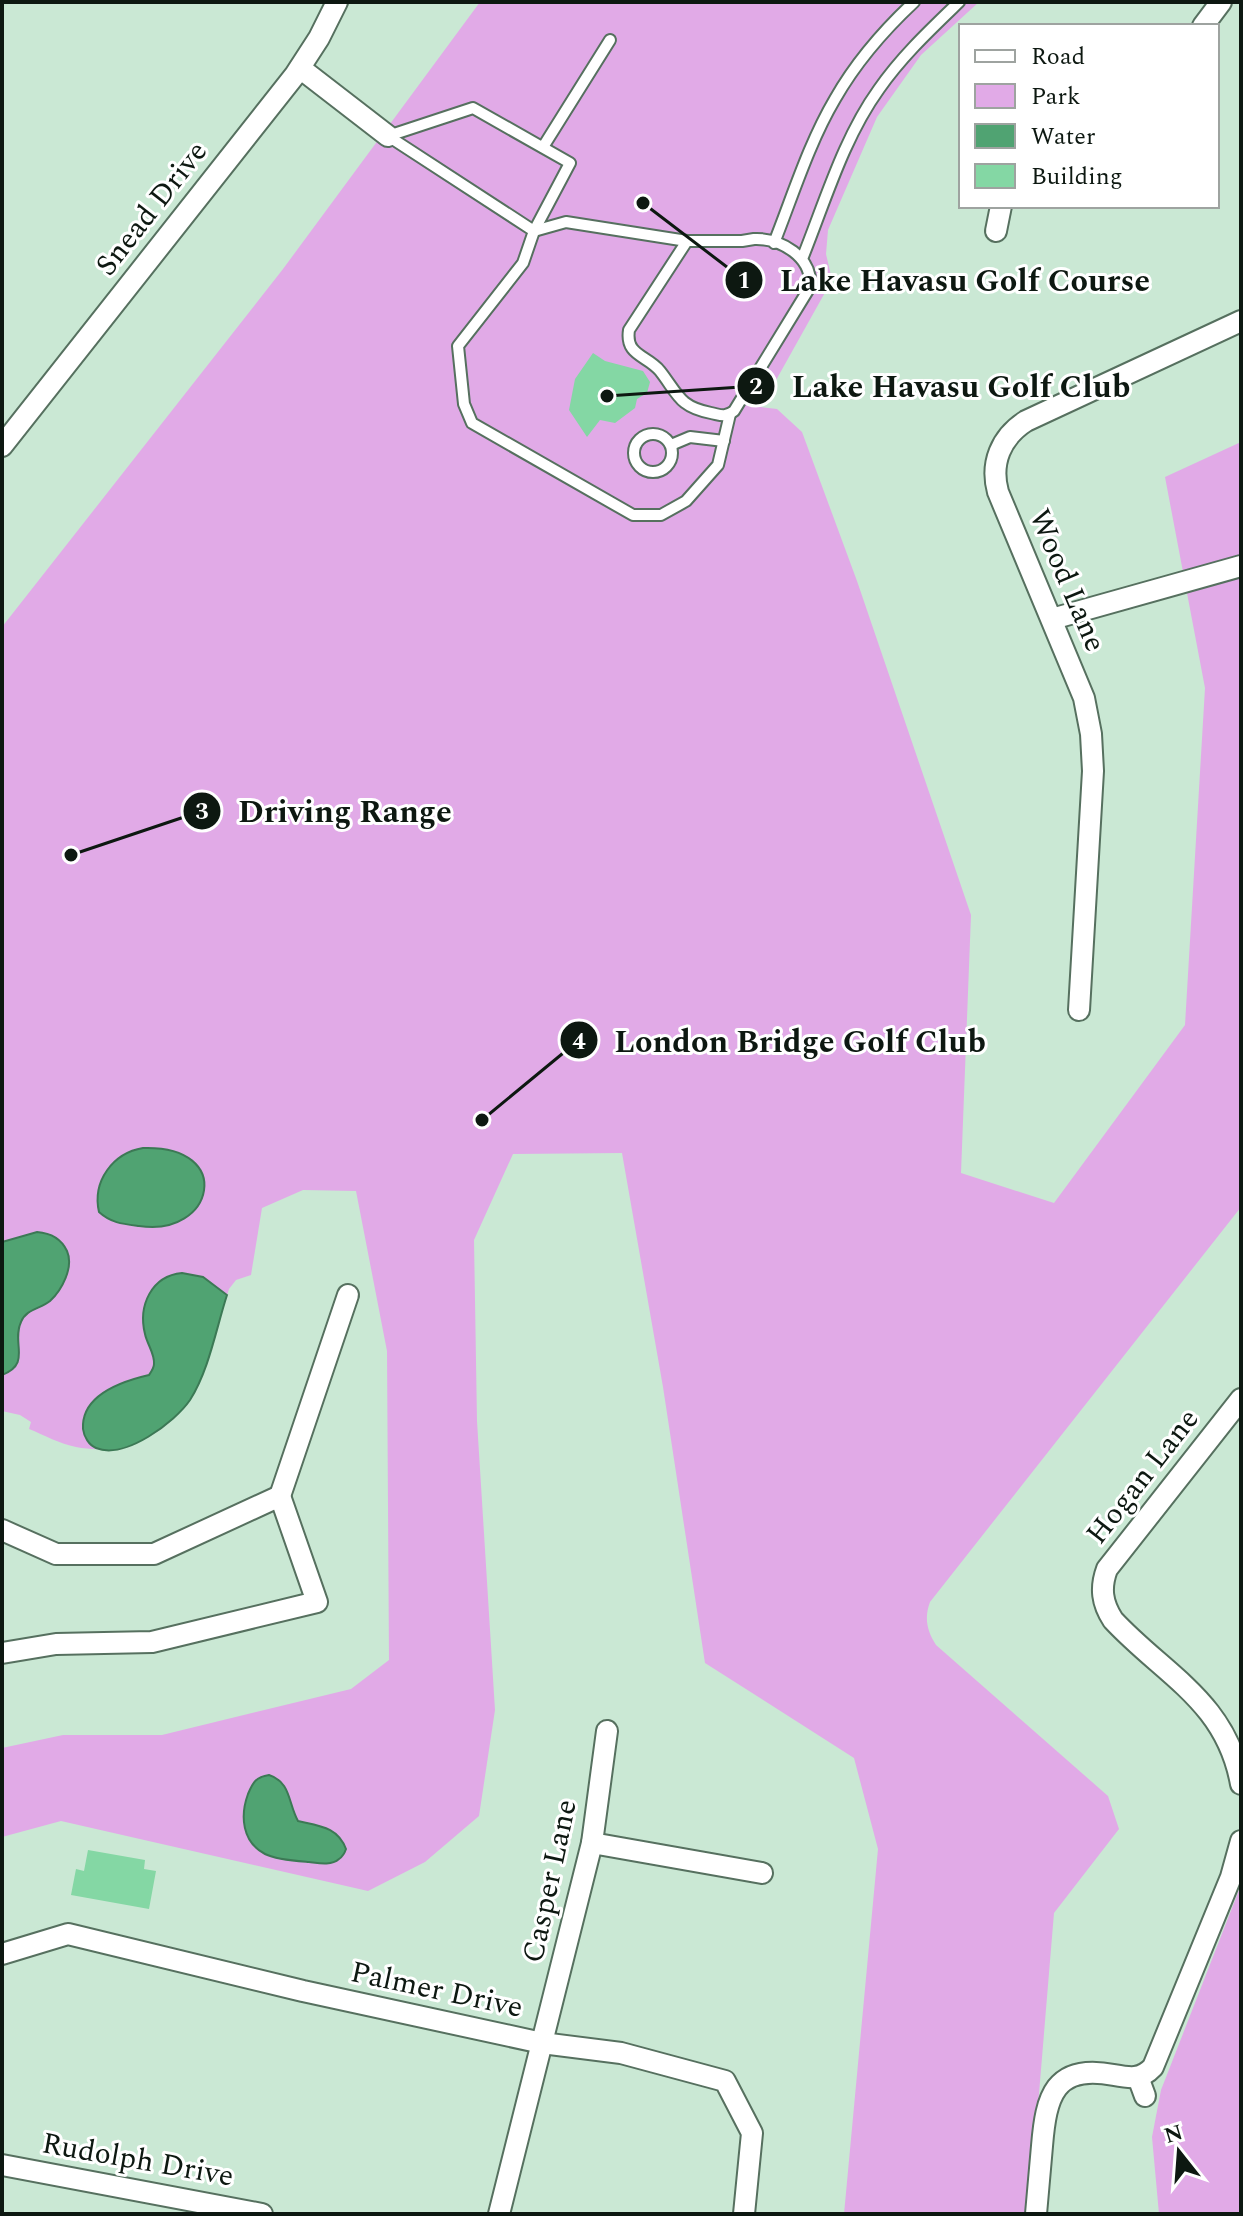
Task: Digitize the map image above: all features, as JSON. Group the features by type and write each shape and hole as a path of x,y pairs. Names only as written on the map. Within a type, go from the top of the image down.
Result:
{"street":[{"name":"Snead Drive","path":"2,446 300,68 337,2"},
{"path":"1204,24 1221,2"},
{"path":"300,68 388,136"},
{"path":"996,231 1001,208"},
{"name":"Wood Lane","path":"1079,1010 1093,752 1084,698 997,487 996,463 1004,441 1026,421 1241,321"},
{"path":"1052,619 1241,566"},
{"path":"2,1653 56,1644 152,1642 317,1602 280,1496 348,1295"},
{"name":"Hogan Lane","path":"1241,1399 1107,1569 1102,1589 1106,1609 1115,1623 1192,1690 1211,1712 1232,1750 1241,1784"},
{"path":"2,1530 56,1554 154,1554 280,1496"},
{"name":"Casper Lane","path":"499,2214 592,1843 607,1731"},
{"path":"1036,2214 1044,2114 1054,2091 1067,2080 1086,2072 1141,2086 1155,2063 1231,1877 1241,1841"},
{"path":"592,1843 762,1873"},
{"name":"Palmer Drive","path":"2,1954 68,1934 303,1991 542,2043 621,2053 725,2081 752,2133 744,2214"},
{"name":"Rudolph Drive","path":"2,2165 262,2214"}],"lane":[{"path":"774,243 821,125 835,99 869,49 914,2"},
{"path":"802,259 862,114 894,69 959,2"},
{"path":"543,147 610,40"},
{"path":"388,136 473,108 570,163 534,231 523,263 458,346 464,404 472,423 633,515 642,517 666,513 686,501 716,469 730,414 809,289 811,279 802,259 796,252 761,238 687,241 566,222 534,231 388,136"},
{"path":"687,241 632,324 628,334 629,345 634,353 654,364 685,404 720,417 730,414"},
{"path":"671,445 690,437 724,441"}],"green space":[{"path":"480,2 979,2 921,55 877,117 828,230 826,254 832,280 761,407 777,409 802,432 857,581 971,915 961,1173 1054,1203 1185,1025 1205,688 1165,477 1241,442 1241,1207 930,1602 927,1614 936,1645 1108,1796 1119,1829 1054,1913 1029,2214 844,2214 878,1849 854,1758 705,1663 663,1387 622,1153 513,1154 474,1240 477,1421 495,1710 479,1816 425,1862 368,1891 61,1821 2,1837 2,1748 63,1735 162,1735 351,1689 389,1660 387,1351 356,1191 303,1190 262,1208 251,1275 236,1280 229,1289 198,1384 177,1415 148,1437 114,1448 76,1447 29,1429 31,1422 20,1415 2,1411 2,627 283,269"},
{"path":"1241,1885 1241,2214 1159,2214 1152,2137 1161,2090"}],"water":[{"path":"143,1148 173,1151 192,1161 202,1175 204,1190 198,1206 184,1218 165,1226 139,1226 113,1221 99,1212 99,1190 107,1170 122,1156"},
{"path":"37,1232 51,1235 62,1243 69,1257 68,1271 50,1301 23,1318 19,1330 19,1359 11,1370 2,1375 2,1242"},
{"path":"182,1273 203,1277 227,1295 197,1388 183,1409 148,1437 121,1449 96,1448 84,1435 84,1417 96,1398 106,1391 149,1375 154,1360 143,1323 145,1303 162,1280"},
{"path":"269,1775 285,1788 298,1821 314,1824 338,1836 346,1849 340,1858 324,1864 281,1859 257,1849 247,1836 245,1802 256,1781"}],"building":[{"path":"593,353 605,361 643,371 650,382 647,393 637,399 635,408 615,423 600,420 587,437 569,410 575,379"},
{"path":"88,1850 145,1860 144,1869 156,1871 149,1909 71,1895 76,1869 84,1871"}],"place":[{"name":"Lake Havasu Golf Course","path":"643,203"},
{"name":"Lake Havasu Golf Club","path":"607,396"},
{"name":"Driving Range","path":"71,855"},
{"name":"London Bridge Golf Club","path":"482,1120"}]}
